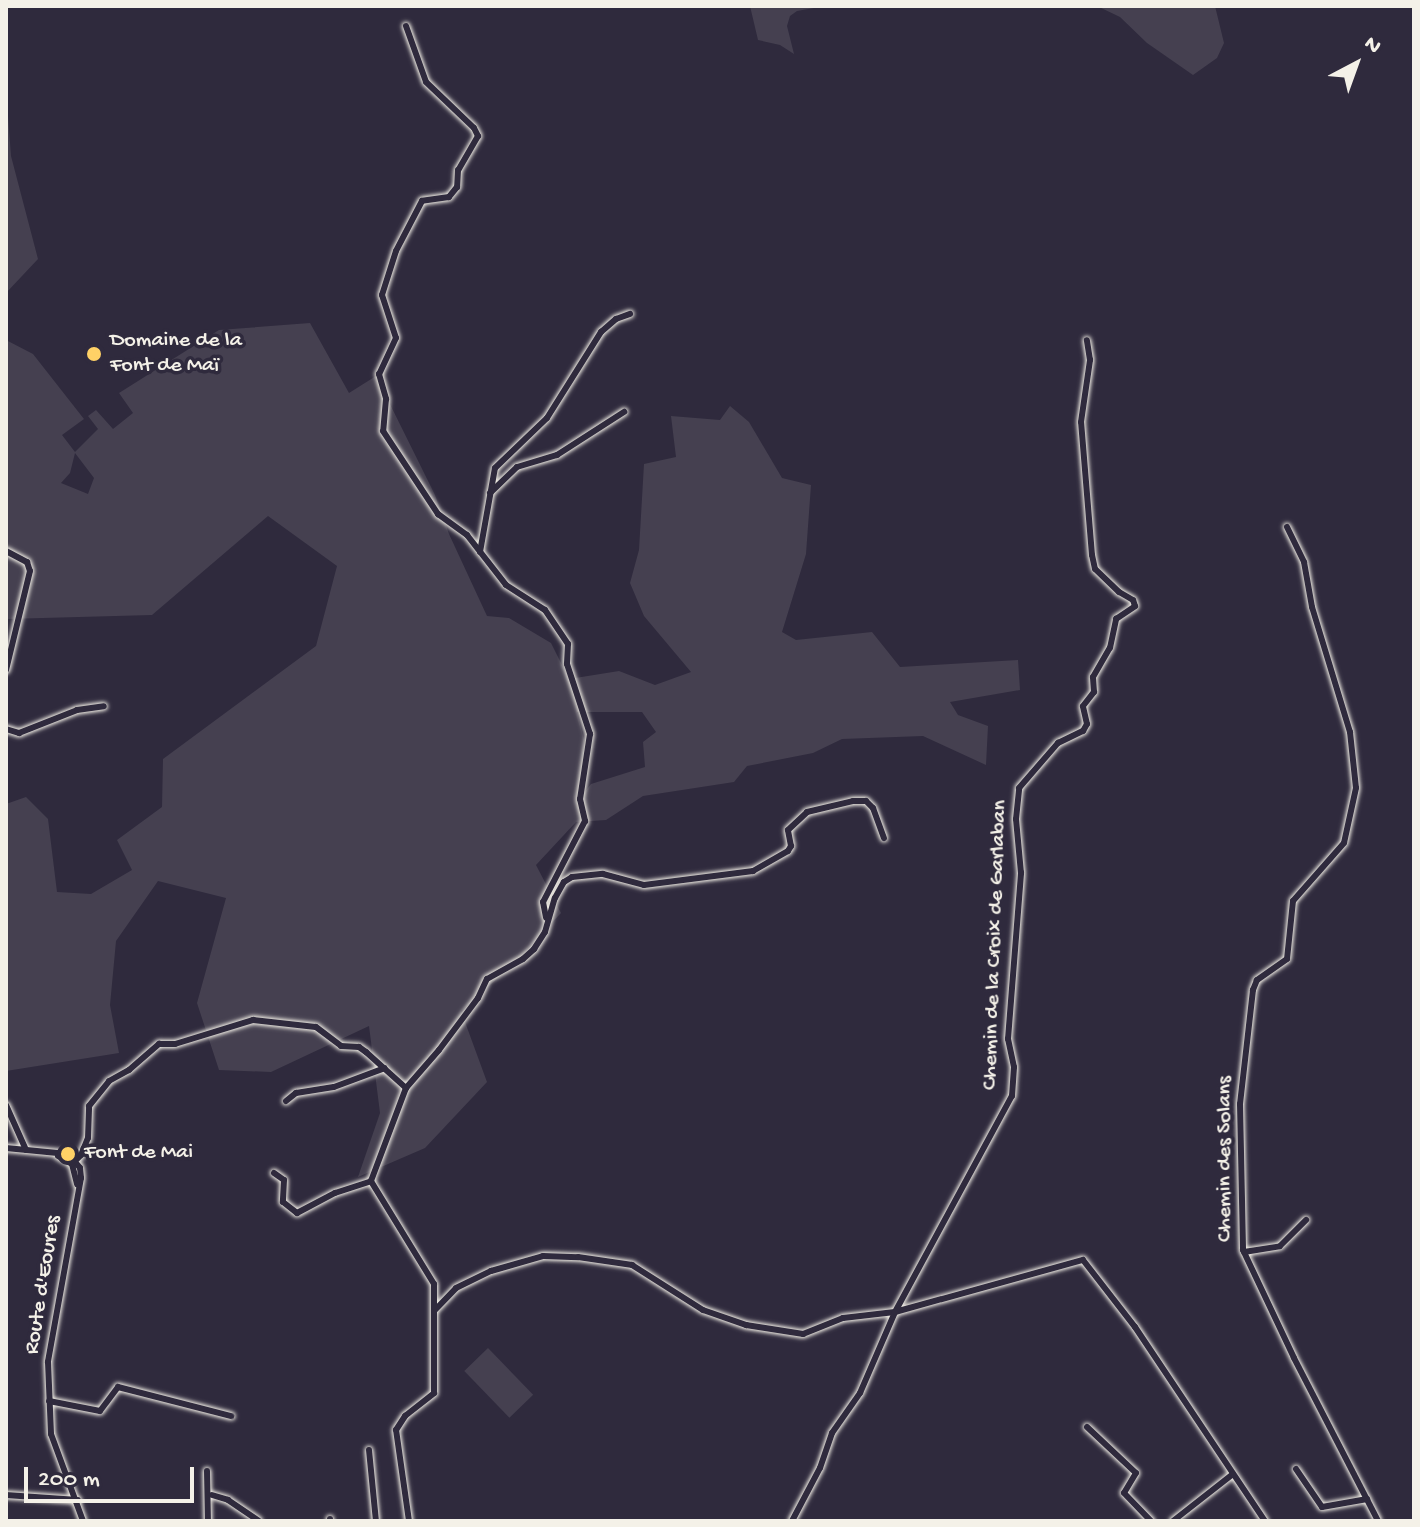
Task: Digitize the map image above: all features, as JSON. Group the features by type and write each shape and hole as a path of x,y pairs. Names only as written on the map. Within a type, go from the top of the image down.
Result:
{"street":[{"path":"406,26 422,76 478,136 458,170 457,187 449,197 422,201 396,251 382,295 396,338 379,374 386,399 383,431 438,514 467,535 506,585 545,610 568,644 569,673 587,719 590,753 580,799 585,821 543,902 547,922"},
{"path":"480,552 495,468 547,418 601,332 616,319 630,314"},
{"name":"Chemin de la Croix de Garlaban","path":"895,1312 1012,1096 1014,1067 1008,1039 1021,873 1016,819 1019,788 1058,743 1083,731 1087,715 1083,706 1094,692 1093,677 1110,648 1116,619 1135,606 1133,600 1119,592 1095,569 1081,422 1090,360 1087,340"},
{"path":"490,493 517,467 557,455 624,412"},
{"name":"Chemin des Solans","path":"1287,527 1304,562 1312,607 1350,732 1356,788 1344,843 1293,901 1287,959 1257,980 1253,990 1240,1104 1244,1252 1294,1358 1378,1521"},
{"path":"6,551 27,562 30,571 17,637 6,670"},
{"path":"6,729 19,733 77,710 104,706"},
{"path":"371,1181 406,1088 478,998 487,979 523,959 545,932 560,890 572,877 603,874 644,885 753,871 788,851 791,846 788,830 807,812 853,801 866,801 873,808 884,838"},
{"path":"6,1148 49,1153 74,1162 88,1138 89,1106 101,1087 159,1044 175,1044 265,1019 316,1027 341,1046 359,1047 406,1088"},
{"path":"286,1101 296,1093 334,1087 385,1068"},
{"path":"6,1105 26,1150"},
{"name":"Route d'Eoures","path":"74,1162 77,1192 49,1342 49,1401 51,1434 78,1500 83,1521"},
{"path":"274,1173 284,1180 283,1202 297,1213 335,1193 371,1181"},
{"path":"371,1181 430,1274 435,1310 434,1393 405,1416 396,1430 409,1521"},
{"path":"1244,1252 1280,1246 1306,1220"},
{"path":"435,1310 456,1288 491,1271 555,1256 632,1265 703,1310 746,1325 803,1334 843,1318 895,1312 1085,1261 1107,1295 1135,1327 1265,1521"},
{"path":"792,1521 820,1468 832,1433 860,1393 895,1312"},
{"path":"49,1401 100,1411 118,1387 231,1416"},
{"path":"1087,1427 1136,1473 1124,1493 1151,1521"},
{"path":"369,1450 376,1521"},
{"path":"1296,1469 1322,1507 1367,1499"},
{"path":"207,1471 208,1521"},
{"path":"1173,1521 1233,1474"},
{"path":"6,1495 78,1500"},
{"path":"212,1495 228,1500 259,1521"}],"shaded area":[{"path":"750,6 825,6 797,11 790,16 787,26 794,54 780,45 758,40"},
{"path":"1097,6 1215,6 1224,43 1217,58 1193,75 1147,43 1120,17"},
{"path":"6,89 11,156 38,259 6,293"},
{"path":"310,323 349,393 376,376 435,495 449,534 487,616 509,618 551,643 569,679 619,671 655,685 691,672 644,616 630,583 639,550 644,464 676,457 671,416 720,420 730,406 749,422 782,478 811,485 806,554 782,632 796,640 872,632 900,667 1018,660 1020,690 950,702 958,715 988,726 986,765 923,736 842,739 813,753 747,766 734,782 643,796 606,820 576,822 536,865 561,913 511,966 461,1011 487,1082 425,1148 358,1177 380,1113 369,1026 271,1072 219,1070 197,1003 226,898 158,881 116,941 110,1005 119,1053 6,1071 6,804 26,797 48,819 57,892 91,894 132,870 117,840 162,807 163,759 316,646 337,566 268,516 152,615 6,619 6,340 33,354 84,419 62,435 75,452 98,429 88,416 96,410 113,429 133,413 119,393 219,330","holes":["75,453 94,478 88,494 61,483 70,473","577,712 642,712 656,732 643,742 645,767 591,784 579,800 584,740"]},
{"path":"488,1348 533,1395 509,1418 464,1371"}],"place":[{"name":"Domaine de la Font de Maï","path":"94,354"},
{"name":"Font de Mai","path":"68,1154"}]}
